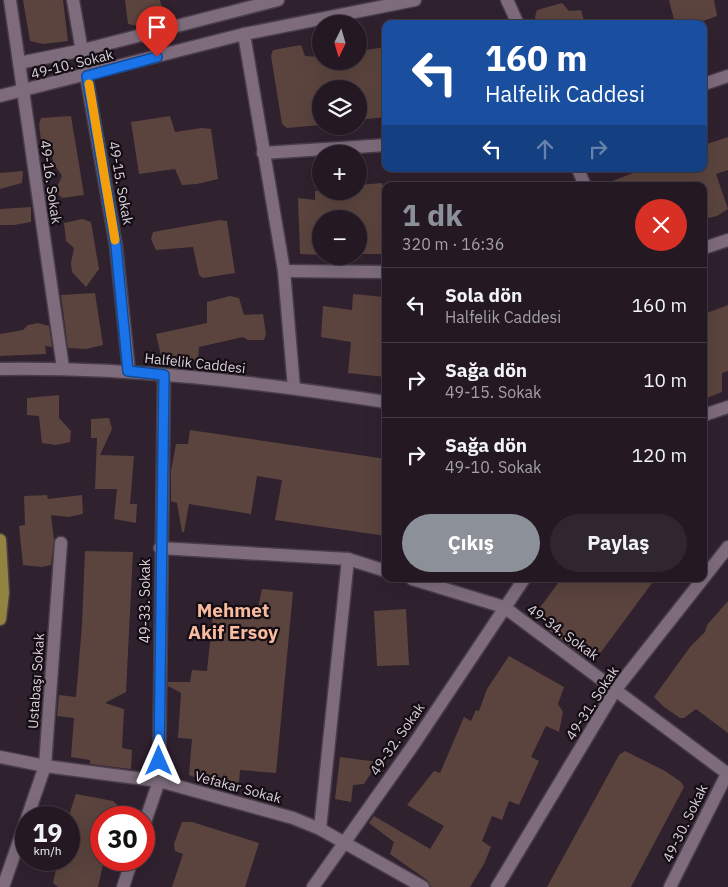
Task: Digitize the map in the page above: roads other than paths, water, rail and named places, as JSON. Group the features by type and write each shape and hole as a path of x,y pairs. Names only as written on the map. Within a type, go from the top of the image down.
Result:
{"main road":[{"path":"0,540 3,593 0,620"}],"street":[{"name":"49-16. Sokak","path":"10,0 63,368"},
{"name":"49-15. Sokak","path":"73,0 116,246 128,371"},
{"name":"49-10. Sokak","path":"19,63 82,50 239,4 278,0"},
{"name":"49-10. Sokak","path":"0,96 87,76 244,34 415,0"},
{"path":"508,0 516,20"},
{"path":"244,34 262,154 284,271 294,388"},
{"path":"707,83 728,76"},
{"path":"262,154 382,145"},
{"path":"707,247 728,240"},
{"path":"284,271 382,272"},
{"name":"Halfelik Caddesi","path":"0,369 63,368 128,371 294,388 382,401"},
{"name":"49-33. Sokak","path":"150,806 159,781 160,548 164,375"},
{"path":"707,414 728,407"},
{"name":"Ustabaşı Sokak","path":"31,806 45,766 61,543"},
{"name":"49-31. Sokak","path":"707,574 728,547"},
{"path":"160,548 348,559 382,570"},
{"path":"320,829 348,559"},
{"name":"49-34. Sokak","path":"422,582 504,606 728,773"},
{"name":"49-32. Sokak","path":"313,887 414,744 504,606 522,582"},
{"name":"49-31. Sokak","path":"497,887 616,689 700,582"},
{"name":"Vefakar Sokak","path":"0,756 45,766 159,781 293,818 320,829 423,887"},
{"name":"49-30. Sokak","path":"670,887 728,773"},
{"name":"Ustabaşı Sokak","path":"4,887 15,854"},
{"path":"123,887 128,871"}],"district":[{"name":"Mehmet Akif Ersoy","path":"233,621"}]}
